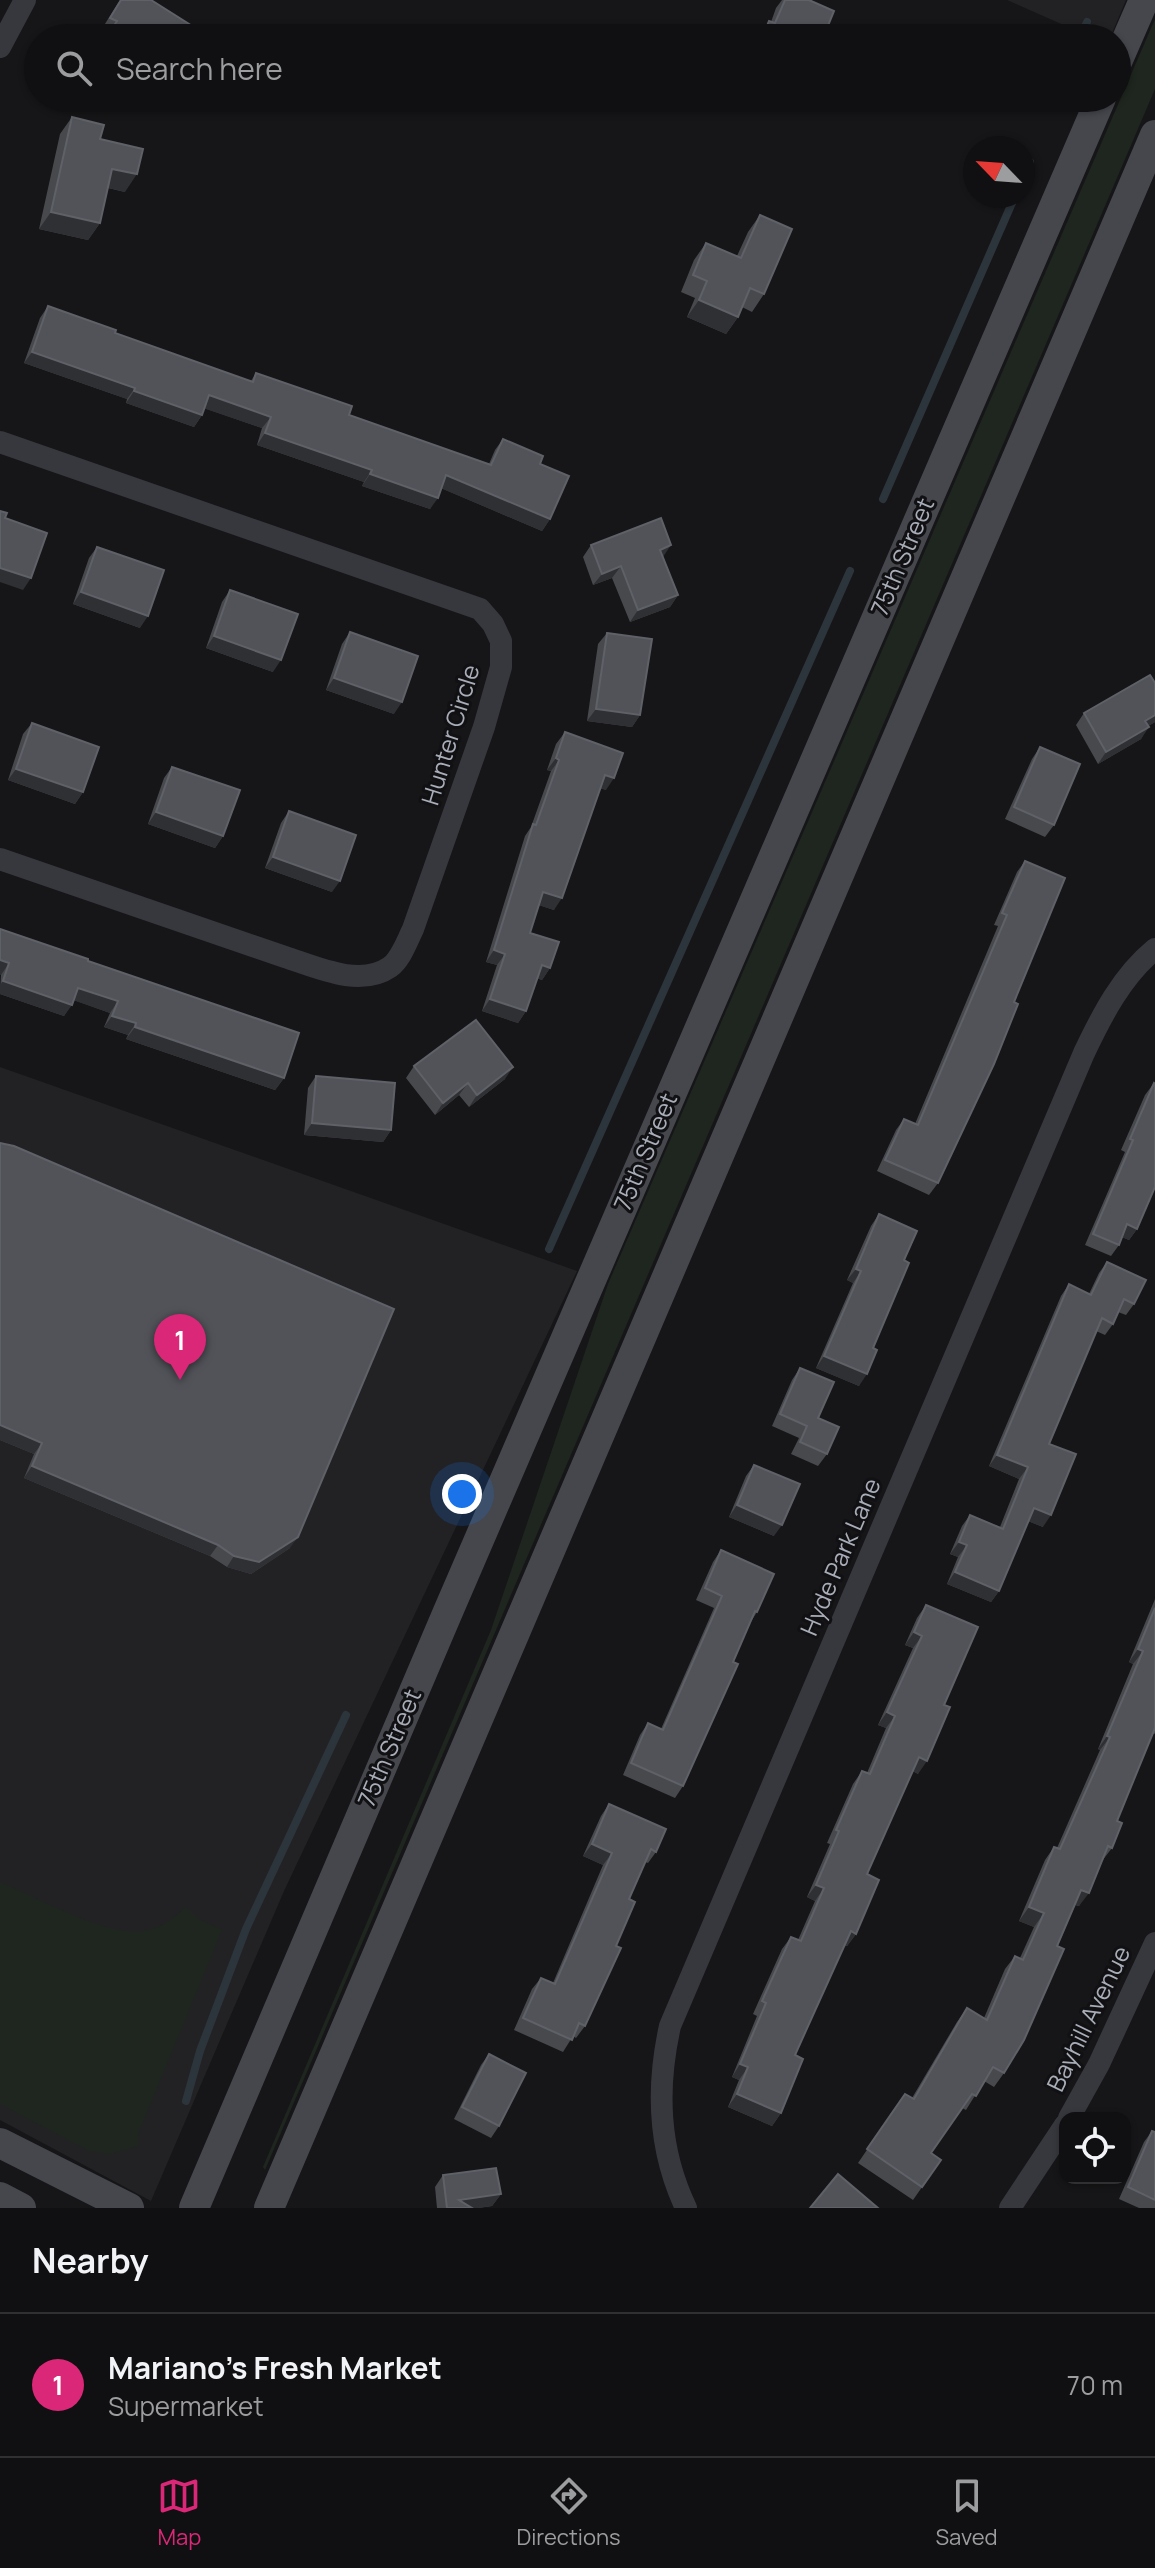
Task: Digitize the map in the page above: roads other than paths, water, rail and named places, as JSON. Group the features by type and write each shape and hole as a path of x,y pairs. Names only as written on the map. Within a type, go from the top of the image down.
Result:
{"main road":[{"path":"1131,30 1144,0"},
{"name":"75th Street","path":"194,2208 1095,112"},
{"path":"269,2208 1155,135"},
{"path":"0,2143 129,2208"},
{"path":"0,2197 21,2208"}],"street":[{"path":"0,47 25,0"},
{"name":"Hunter Circle","path":"0,442 480,609 493,624 501,641 501,667 484,727 413,929 390,967 367,977 330,971 285,957 0,859"},
{"name":"Hyde Park Lane","path":"686,2208 664,2150 661,2110 664,2052 670,2026 1084,1053 1100,1018 1124,981 1155,949"},
{"name":"Bayhill Avenue","path":"1072,2112 1099,2064 1155,1943"},
{"name":"Bayhill Avenue","path":"1010,2208 1059,2134"}],"waterway":[{"path":"883,499 1010,208"},
{"path":"549,1249 850,571"},
{"path":"186,2101 200,2051 246,1929 346,1715"}],"place":[{"name":"Mariano's Fresh Market","path":"180,1380"}]}
